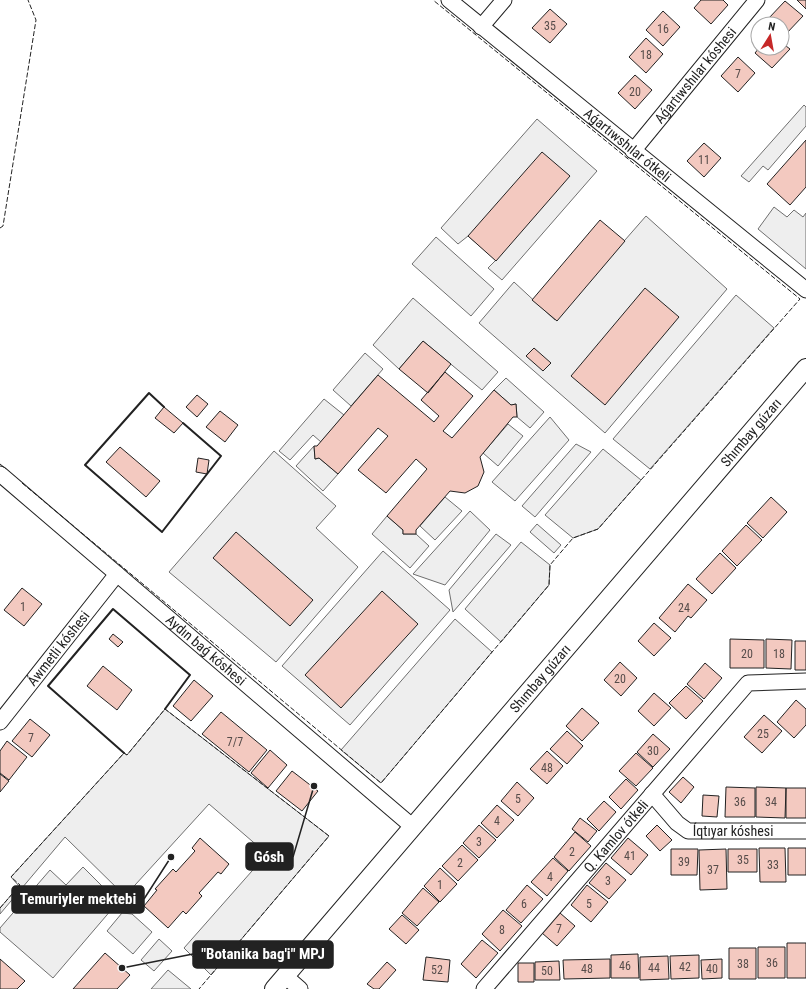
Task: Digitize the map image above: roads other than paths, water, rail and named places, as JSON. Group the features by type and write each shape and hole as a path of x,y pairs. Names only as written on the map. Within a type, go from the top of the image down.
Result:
{"main road":[{"name":"Shımbay gúzarı","path":"279,983 806,368"}],"street":[{"name":"Aǵartıwshılar ótkeli","path":"449,0 806,290"},
{"path":"481,27 504,0"},
{"name":"Aǵartıwshılar kóshesi","path":"633,151 757,0"},
{"name":"Aydın baǵ kóshesi","path":"0,474 413,827"},
{"name":"Áwmetli kóshesi","path":"2,717 117,574"},
{"name":"Q. Kamlov ótkeli","path":"484,989 748,683 806,681"},
{"name":"Íqtıyar kóshesi","path":"652,794 677,824 688,831 806,831"},
{"path":"279,983 300,989"}],"place":[{"name":"Gósh","path":"314,786"},
{"name":"Temuriyler mektebi","path":"171,857"},
{"name":"\"Botanika bag'i\" MPJ","path":"122,968"}]}
